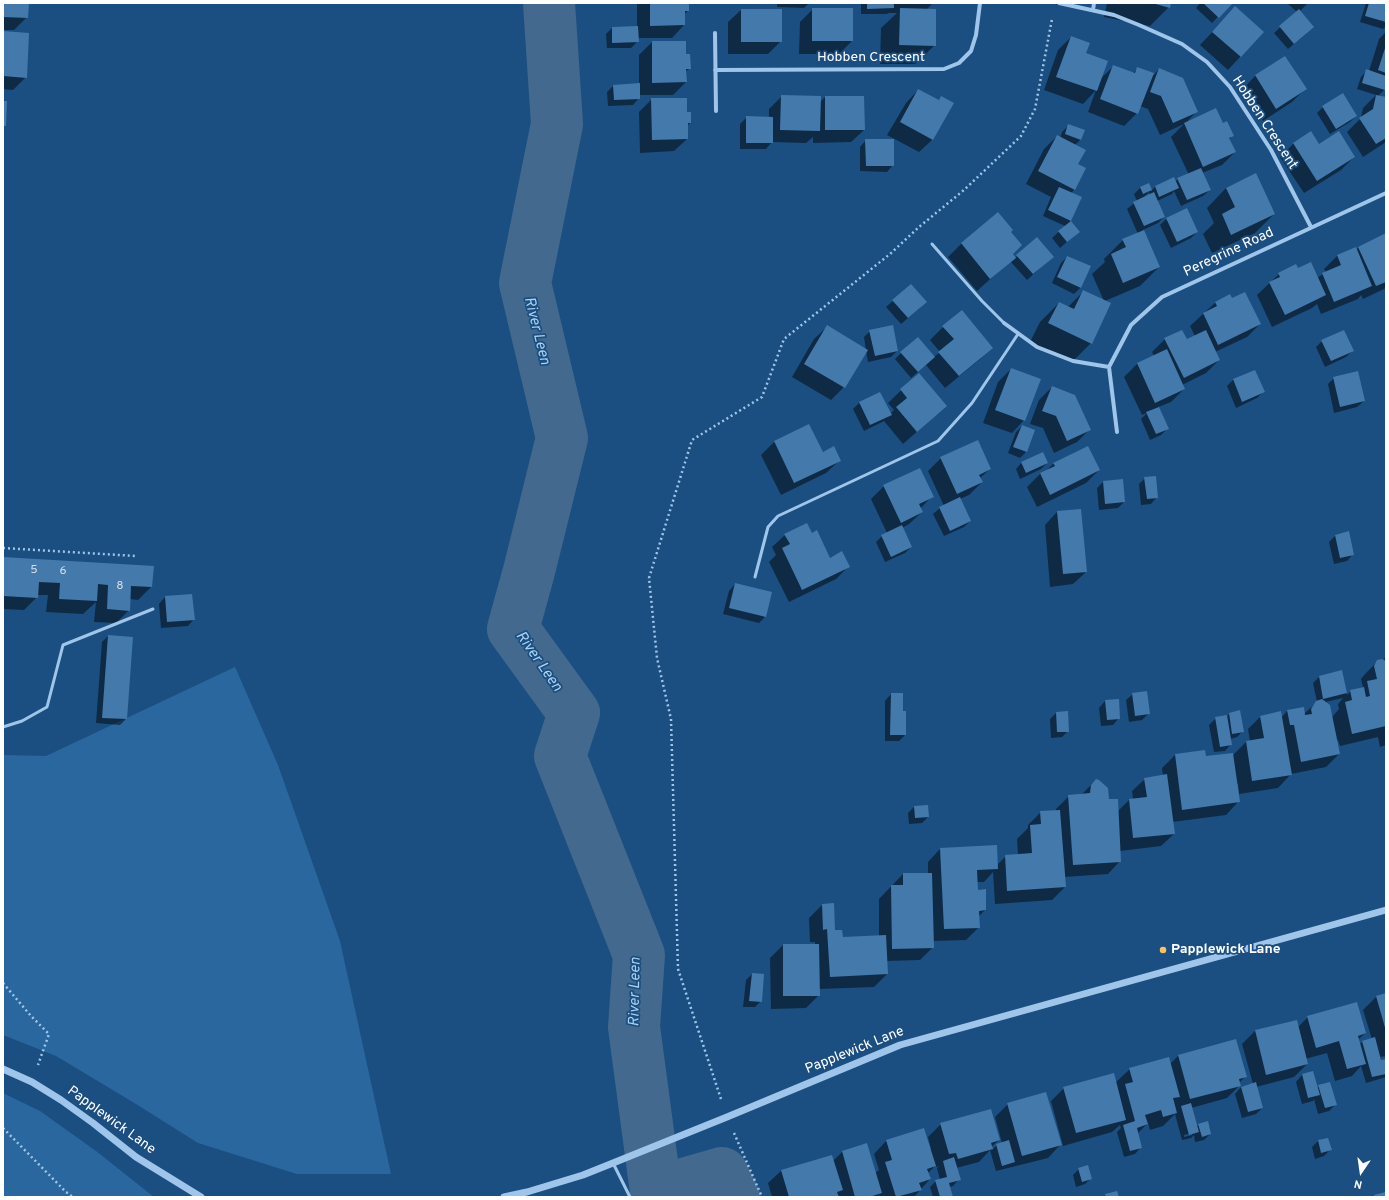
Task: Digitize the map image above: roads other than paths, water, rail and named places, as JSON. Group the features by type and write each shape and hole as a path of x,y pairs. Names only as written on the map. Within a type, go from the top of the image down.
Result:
{"street":[{"name":"Hobben Crescent","path":"715,70 944,69 959,63 971,51 976,35 980,3"},
{"name":"Hobben Crescent","path":"1059,3 1114,15 1182,44 1207,62 1230,87 1271,150 1311,227"},
{"path":"1093,10 1094,3"},
{"path":"715,33 716,111"},
{"name":"Peregrine Road","path":"1109,367 1131,325 1162,297 1386,193"},
{"path":"1004,323 1036,347 1073,361 1109,367 1117,432"},
{"name":"Papplewick Lane","path":"504,1197 527,1192 613,1164 900,1045 1386,910"},
{"name":"Papplewick Lane","path":"3,1069 32,1082 93,1123 136,1156 201,1197"}],"lane":[{"path":"932,244 982,301 1004,323"},
{"path":"755,577 768,528 778,516 938,441 972,403 1018,334"},
{"path":"3,727 22,721 47,707 63,645 153,609"},
{"path":"613,1164 630,1197"}],"waterway":[{"name":"River Leen","path":"549,3 557,124 525,283 562,438 513,629 574,713 560,756 639,955 634,1027 656,1192 722,1173 734,1197"}],"place":[{"name":"Papplewick Lane","path":"1163,950"}]}
